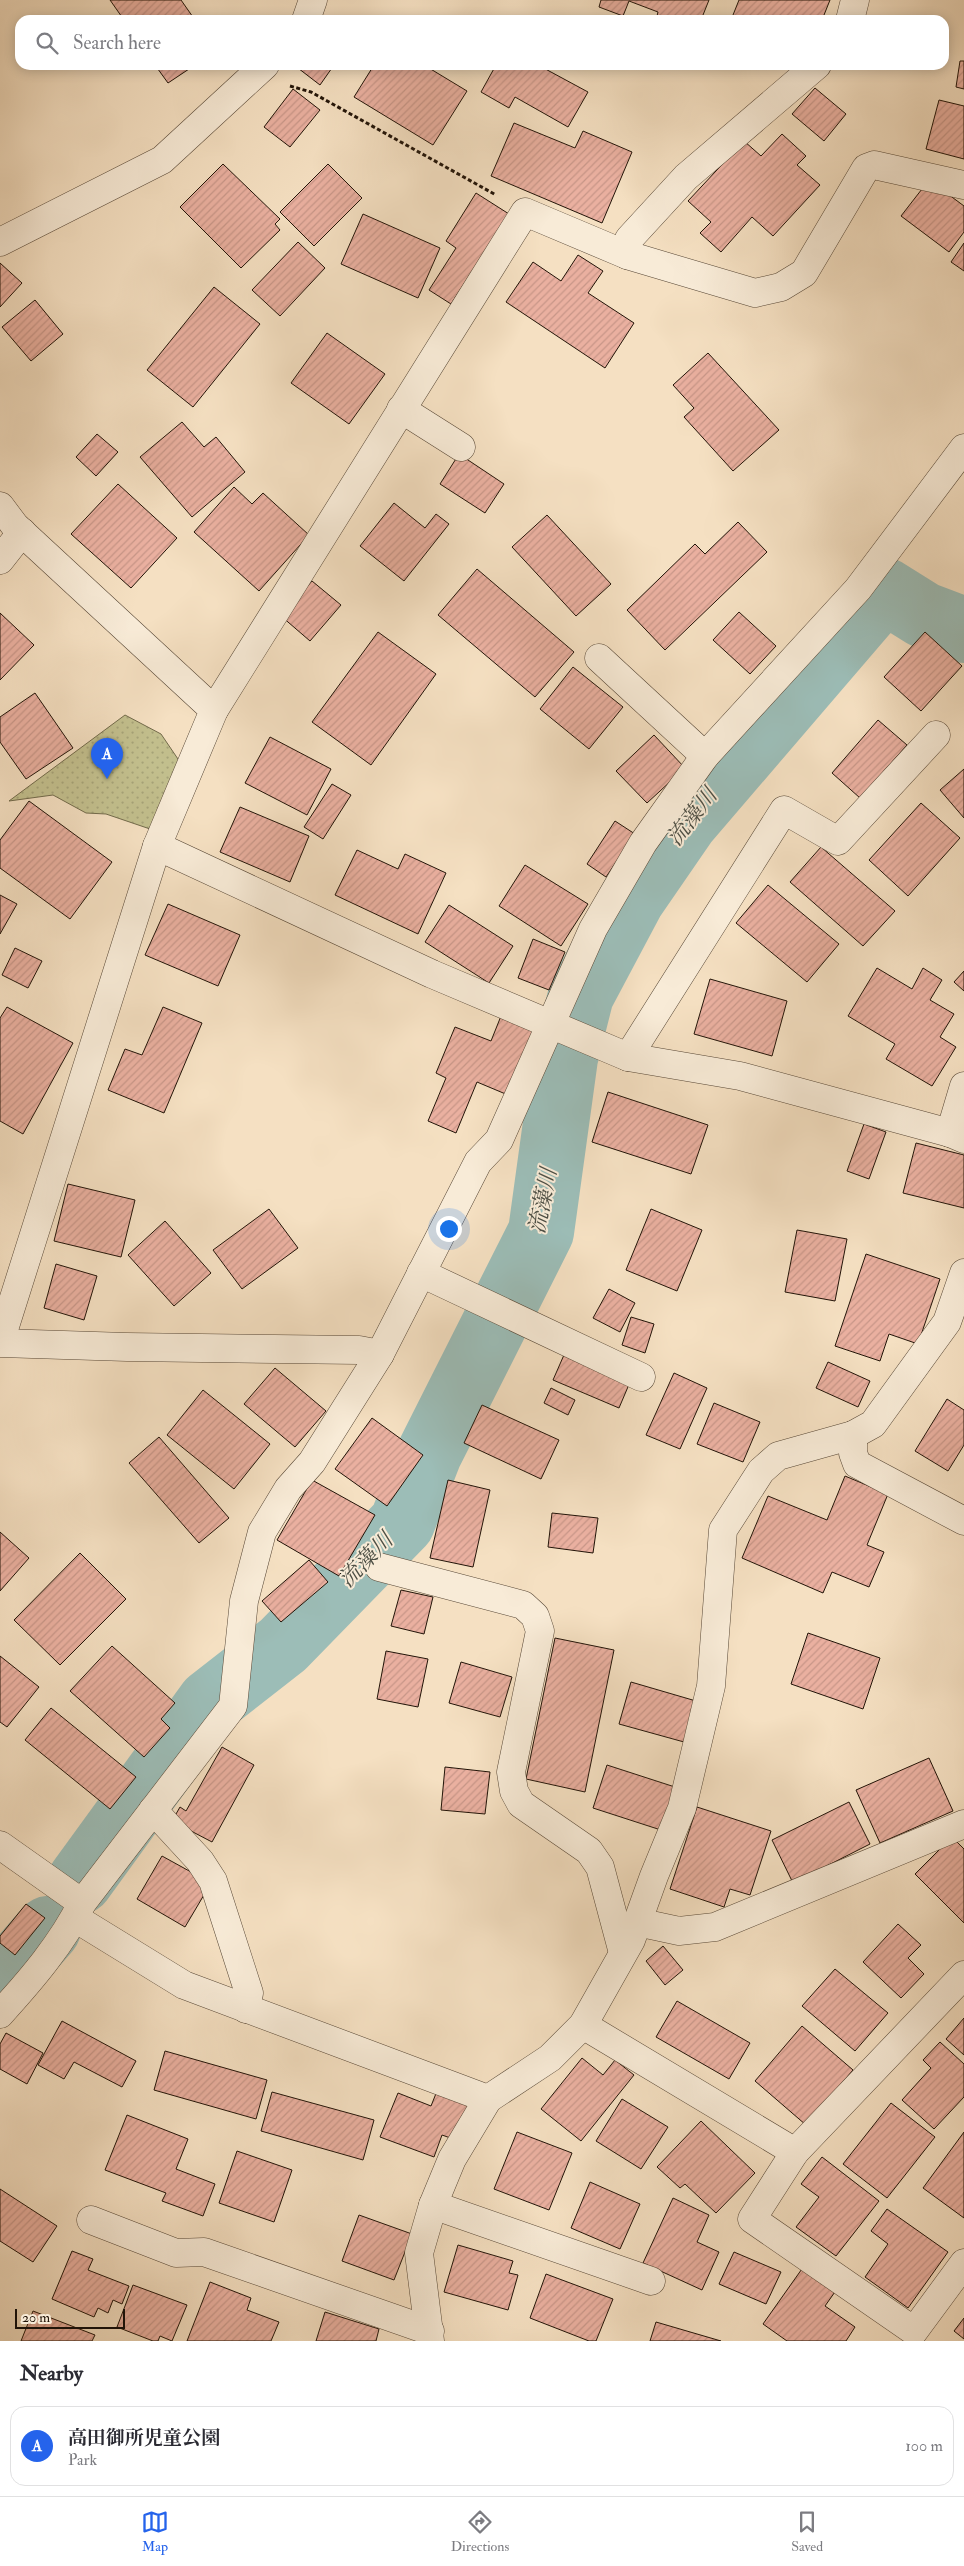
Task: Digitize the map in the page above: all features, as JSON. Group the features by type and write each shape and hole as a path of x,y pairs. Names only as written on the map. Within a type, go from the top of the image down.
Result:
{"street":[{"path":"308,15 313,0"},
{"path":"852,15 856,0"},
{"path":"0,242 162,160 261,70"},
{"path":"627,256 629,239 686,177 811,70"},
{"path":"380,1354 359,1350 126,1348 0,1342 157,846 214,710 525,212 627,256 755,293 781,287 804,273 866,168 874,165 964,185"},
{"path":"401,409 461,447"},
{"path":"0,2014 26,1985 78,1910 233,1706 236,1692 244,1601 262,1532 288,1489 312,1462 380,1354 478,1162 500,1140 553,1027 593,930 644,843 705,756 858,589 964,448"},
{"path":"0,506 22,532 214,710"},
{"path":"0,560 22,532"},
{"path":"598,658 705,756"},
{"path":"628,1057 784,810 838,842 936,735"},
{"path":"157,846 432,974 553,1027 628,1057 740,1076 957,1136 964,1086"},
{"path":"422,1273 641,1377"},
{"path":"91,2220 176,2253 204,2252 430,2336 419,2253 433,2205 452,2159 488,2099 550,2058 583,2025 623,1953 682,1808 712,1686 724,1530 761,1471 778,1456 853,1435 873,1424 947,1322 964,1273"},
{"path":"853,1435 853,1453 857,1464 964,1521"},
{"path":"379,1567 523,1605 535,1616 540,1631 511,1772 514,1791 521,1804 588,1851 600,1867 623,1953"},
{"path":"153,1810 200,1861 213,1881 249,1993 246,2009"},
{"path":"637,1922 679,1931 715,1926 964,1824"},
{"path":"0,1845 78,1910 184,1985 488,2099"},
{"path":"964,1975 795,2152 752,2219 921,2336 964,2263"},
{"path":"583,2025 795,2152"},
{"path":"433,2205 651,2281"}],"path":[{"path":"261,70 312,92 525,212"}],"shaded area":[{"path":"125,715 161,734 180,762 156,831 106,814 86,813 53,795 9,801"}],"building":[{"path":"110,0 181,0 192,15 120,15"},
{"path":"601,0 709,0 703,15 657,15 658,12 629,1 623,15 599,7"},
{"path":"739,0 830,0 824,15 733,15"},
{"path":"960,61 964,61 964,89 956,87"},
{"path":"159,70 188,70 168,83"},
{"path":"300,70 330,70 320,85"},
{"path":"371,70 432,70 467,91 433,145 354,97"},
{"path":"493,70 547,70 588,92 568,127 515,97 509,108 481,92"},
{"path":"815,88 846,114 824,141 792,114"},
{"path":"293,89 320,110 290,147 264,127"},
{"path":"939,100 964,106 964,159 926,149"},
{"path":"514,123 575,148 583,131 632,152 602,223 491,176"},
{"path":"782,134 806,156 797,165 820,185 773,236 752,217 721,252 700,233 711,222 688,201 744,141 761,156"},
{"path":"223,164 280,219 275,224 280,230 241,268 180,207"},
{"path":"328,164 362,198 314,246 280,212"},
{"path":"929,180 964,206 964,232 949,252 901,216"},
{"path":"476,193 509,214 451,304 429,290 456,248 446,241"},
{"path":"363,214 440,248 418,298 341,264"},
{"path":"298,242 325,268 280,316 252,290"},
{"path":"964,243 964,271 951,262"},
{"path":"578,255 603,271 588,293 634,323 605,368 506,302 533,262 561,281"},
{"path":"0,263 22,283 0,307"},
{"path":"214,287 260,324 193,407 147,370"},
{"path":"35,300 63,334 31,361 2,327"},
{"path":"327,333 385,374 349,424 291,383"},
{"path":"708,353 779,430 733,471 684,417 694,408 673,385"},
{"path":"182,422 204,447 216,437 245,472 192,517 140,457"},
{"path":"97,434 118,452 96,476 76,457"},
{"path":"459,454 504,484 485,513 440,484"},
{"path":"118,484 177,538 131,588 71,534"},
{"path":"234,487 252,504 263,493 309,535 259,591 194,532"},
{"path":"394,503 425,528 436,514 449,524 404,581 360,546"},
{"path":"547,515 611,584 576,616 512,547"},
{"path":"738,522 767,552 665,650 627,610 695,544 705,554"},
{"path":"477,569 574,652 535,697 438,615"},
{"path":"312,581 341,605 310,641 281,616"},
{"path":"739,612 776,646 750,674 713,640"},
{"path":"0,613 34,645 0,680"},
{"path":"378,632 436,674 371,765 312,722"},
{"path":"925,632 962,666 921,711 884,677"},
{"path":"573,667 623,707 589,749 540,709"},
{"path":"35,693 73,748 26,779 0,742 0,717"},
{"path":"878,720 907,745 860,798 832,773"},
{"path":"654,735 685,768 647,803 616,771"},
{"path":"270,737 331,769 307,815 245,783"},
{"path":"964,769 964,818 940,790"},
{"path":"332,784 351,795 323,839 304,827"},
{"path":"29,801 112,862 70,919 0,868 0,840"},
{"path":"921,803 960,838 908,896 869,860"},
{"path":"240,807 309,836 290,882 220,852"},
{"path":"615,821 635,834 606,877 587,864"},
{"path":"821,847 895,911 863,946 790,882"},
{"path":"357,850 398,869 405,854 446,873 418,934 335,895"},
{"path":"525,865 588,904 561,946 499,906"},
{"path":"768,885 839,944 807,982 736,923"},
{"path":"0,895 17,904 0,934"},
{"path":"168,904 240,935 218,986 145,955"},
{"path":"449,905 513,946 489,983 425,942"},
{"path":"533,939 565,952 549,990 518,978"},
{"path":"15,948 42,961 28,988 2,975"},
{"path":"877,968 912,989 923,968 942,980 930,1000 954,1014 940,1037 956,1047 932,1086 886,1059 895,1044 848,1016"},
{"path":"964,971 964,991 954,982"},
{"path":"710,979 787,1001 772,1056 694,1034"},
{"path":"7,1007 73,1043 23,1134 0,1121 0,1018"},
{"path":"163,1007 202,1023 164,1113 108,1090 125,1049 142,1055"},
{"path":"501,1016 536,1030 508,1095 477,1082 456,1133 428,1121 446,1078 436,1073 455,1027 491,1041"},
{"path":"608,1092 708,1125 691,1174 592,1142"},
{"path":"864,1124 886,1132 869,1179 847,1171"},
{"path":"916,1143 964,1155 964,1208 903,1193"},
{"path":"68,1184 135,1200 121,1257 54,1241"},
{"path":"269,1209 298,1248 242,1289 213,1250"},
{"path":"651,1209 702,1230 677,1291 626,1270"},
{"path":"165,1221 211,1273 174,1306 128,1255"},
{"path":"797,1230 847,1239 835,1301 785,1292"},
{"path":"866,1254 940,1279 918,1344 889,1334 880,1361 835,1346"},
{"path":"56,1264 97,1276 84,1320 44,1308"},
{"path":"609,1289 635,1303 620,1332 593,1318"},
{"path":"631,1317 654,1324 645,1353 622,1345"},
{"path":"567,1348 633,1375 619,1408 553,1380"},
{"path":"828,1362 870,1381 858,1407 816,1388"},
{"path":"275,1368 326,1411 295,1447 244,1404"},
{"path":"674,1373 707,1388 680,1449 646,1435"},
{"path":"551,1388 575,1400 568,1415 544,1403"},
{"path":"203,1390 270,1444 234,1489 167,1435"},
{"path":"947,1399 964,1410 964,1445 948,1471 915,1451"},
{"path":"714,1403 760,1422 743,1462 697,1444"},
{"path":"482,1405 559,1440 541,1479 464,1443"},
{"path":"372,1418 423,1455 387,1506 335,1469"},
{"path":"159,1437 229,1518 199,1543 129,1463"},
{"path":"845,1476 888,1494 867,1545 884,1552 869,1587 832,1572 823,1593 742,1558 768,1496 827,1520"},
{"path":"312,1480 375,1515 339,1576 277,1540"},
{"path":"448,1480 490,1490 473,1567 430,1558"},
{"path":"552,1513 598,1518 593,1553 548,1547"},
{"path":"0,1532 29,1558 0,1591"},
{"path":"80,1553 126,1599 60,1665 14,1620"},
{"path":"309,1560 328,1582 281,1622 262,1601"},
{"path":"401,1590 433,1597 424,1634 391,1626"},
{"path":"808,1633 880,1658 863,1709 791,1684"},
{"path":"555,1638 614,1650 585,1792 526,1779"},
{"path":"112,1646 175,1703 161,1719 170,1728 144,1757 70,1691"},
{"path":"386,1651 428,1659 418,1707 377,1699"},
{"path":"0,1656 39,1687 7,1727 0,1722"},
{"path":"461,1662 512,1677 500,1717 449,1703"},
{"path":"631,1682 696,1701 684,1742 619,1724"},
{"path":"51,1708 136,1777 110,1809 25,1740"},
{"path":"222,1747 254,1765 212,1842 172,1821 180,1807 186,1811"},
{"path":"929,1758 953,1811 880,1843 856,1790"},
{"path":"607,1765 678,1788 664,1831 593,1808"},
{"path":"445,1767 490,1772 485,1814 441,1810"},
{"path":"849,1802 870,1844 793,1883 772,1840"},
{"path":"697,1807 771,1831 750,1895 730,1889 724,1907 670,1889"},
{"path":"952,1837 964,1849 964,1923 915,1874"},
{"path":"162,1856 211,1883 185,1927 137,1899"},
{"path":"26,1904 45,1918 15,1955 0,1943 0,1936"},
{"path":"898,1924 921,1945 908,1958 924,1974 901,1998 863,1962"},
{"path":"663,1946 683,1970 665,1985 646,1961"},
{"path":"835,1969 888,2013 855,2051 802,2006"},
{"path":"677,2001 750,2043 729,2079 656,2037"},
{"path":"964,2018 964,2055 946,2039"},
{"path":"62,2021 136,2061 122,2087 74,2062 64,2079 38,2065"},
{"path":"802,2026 853,2070 806,2125 755,2081"},
{"path":"6,2033 43,2053 27,2084 0,2069 0,2044"},
{"path":"940,2042 964,2064 964,2097 934,2129 902,2100 931,2068 923,2060"},
{"path":"165,2051 267,2080 256,2119 154,2090"},
{"path":"582,2058 603,2075 615,2060 634,2075 581,2141 541,2109"},
{"path":"439,2086 472,2099 456,2140 442,2135 434,2157 380,2137 398,2093 431,2106"},
{"path":"272,2092 374,2120 363,2160 261,2131"},
{"path":"622,2099 668,2127 641,2169 596,2141"},
{"path":"891,2103 935,2137 887,2198 843,2164"},
{"path":"127,2115 188,2139 176,2169 215,2184 203,2216 162,2201 166,2193 105,2170"},
{"path":"701,2121 755,2173 716,2213 685,2184 680,2188 657,2167"},
{"path":"517,2132 572,2153 549,2210 494,2189"},
{"path":"964,2132 964,2218 923,2188"},
{"path":"237,2151 292,2170 274,2222 219,2203"},
{"path":"822,2157 879,2201 836,2256 796,2227 819,2197 801,2184"},
{"path":"590,2182 640,2204 620,2249 571,2228"},
{"path":"0,2189 57,2226 33,2262 0,2241"},
{"path":"673,2198 709,2215 697,2242 719,2252 702,2290 643,2263"},
{"path":"887,2209 948,2252 908,2308 865,2277 888,2244 871,2231"},
{"path":"359,2215 412,2234 394,2280 342,2261"},
{"path":"458,2245 513,2261 509,2273 518,2275 508,2310 444,2292"},
{"path":"72,2251 93,2259 88,2270 129,2286 122,2304 113,2300 108,2313 98,2308 94,2317 52,2299"},
{"path":"734,2252 781,2272 766,2304 719,2284"},
{"path":"804,2266 837,2289 825,2306 855,2327 846,2341 787,2341 763,2324"},
{"path":"546,2274 613,2299 596,2341 589,2341 530,2318"},
{"path":"210,2282 251,2298 247,2310 279,2322 271,2341 187,2341"},
{"path":"133,2285 187,2305 172,2341 160,2336 158,2341 153,2341 117,2327"},
{"path":"33,2311 95,2335 92,2341 21,2341"},
{"path":"325,2312 379,2329 376,2341 316,2341"},
{"path":"964,2318 964,2339 954,2331"},
{"path":"656,2322 721,2341 650,2341"}],"waterway":[{"name":"流藻川","path":"80,1881 210,1702 283,1645 402,1523 429,1454 541,1232 565,1058 581,995 632,899 685,822 884,590 924,615 964,630"},
{"name":"流藻川","path":"0,1984 48,1929"}],"place":[{"name":"高田御所児童公園","path":"107,779"}]}
